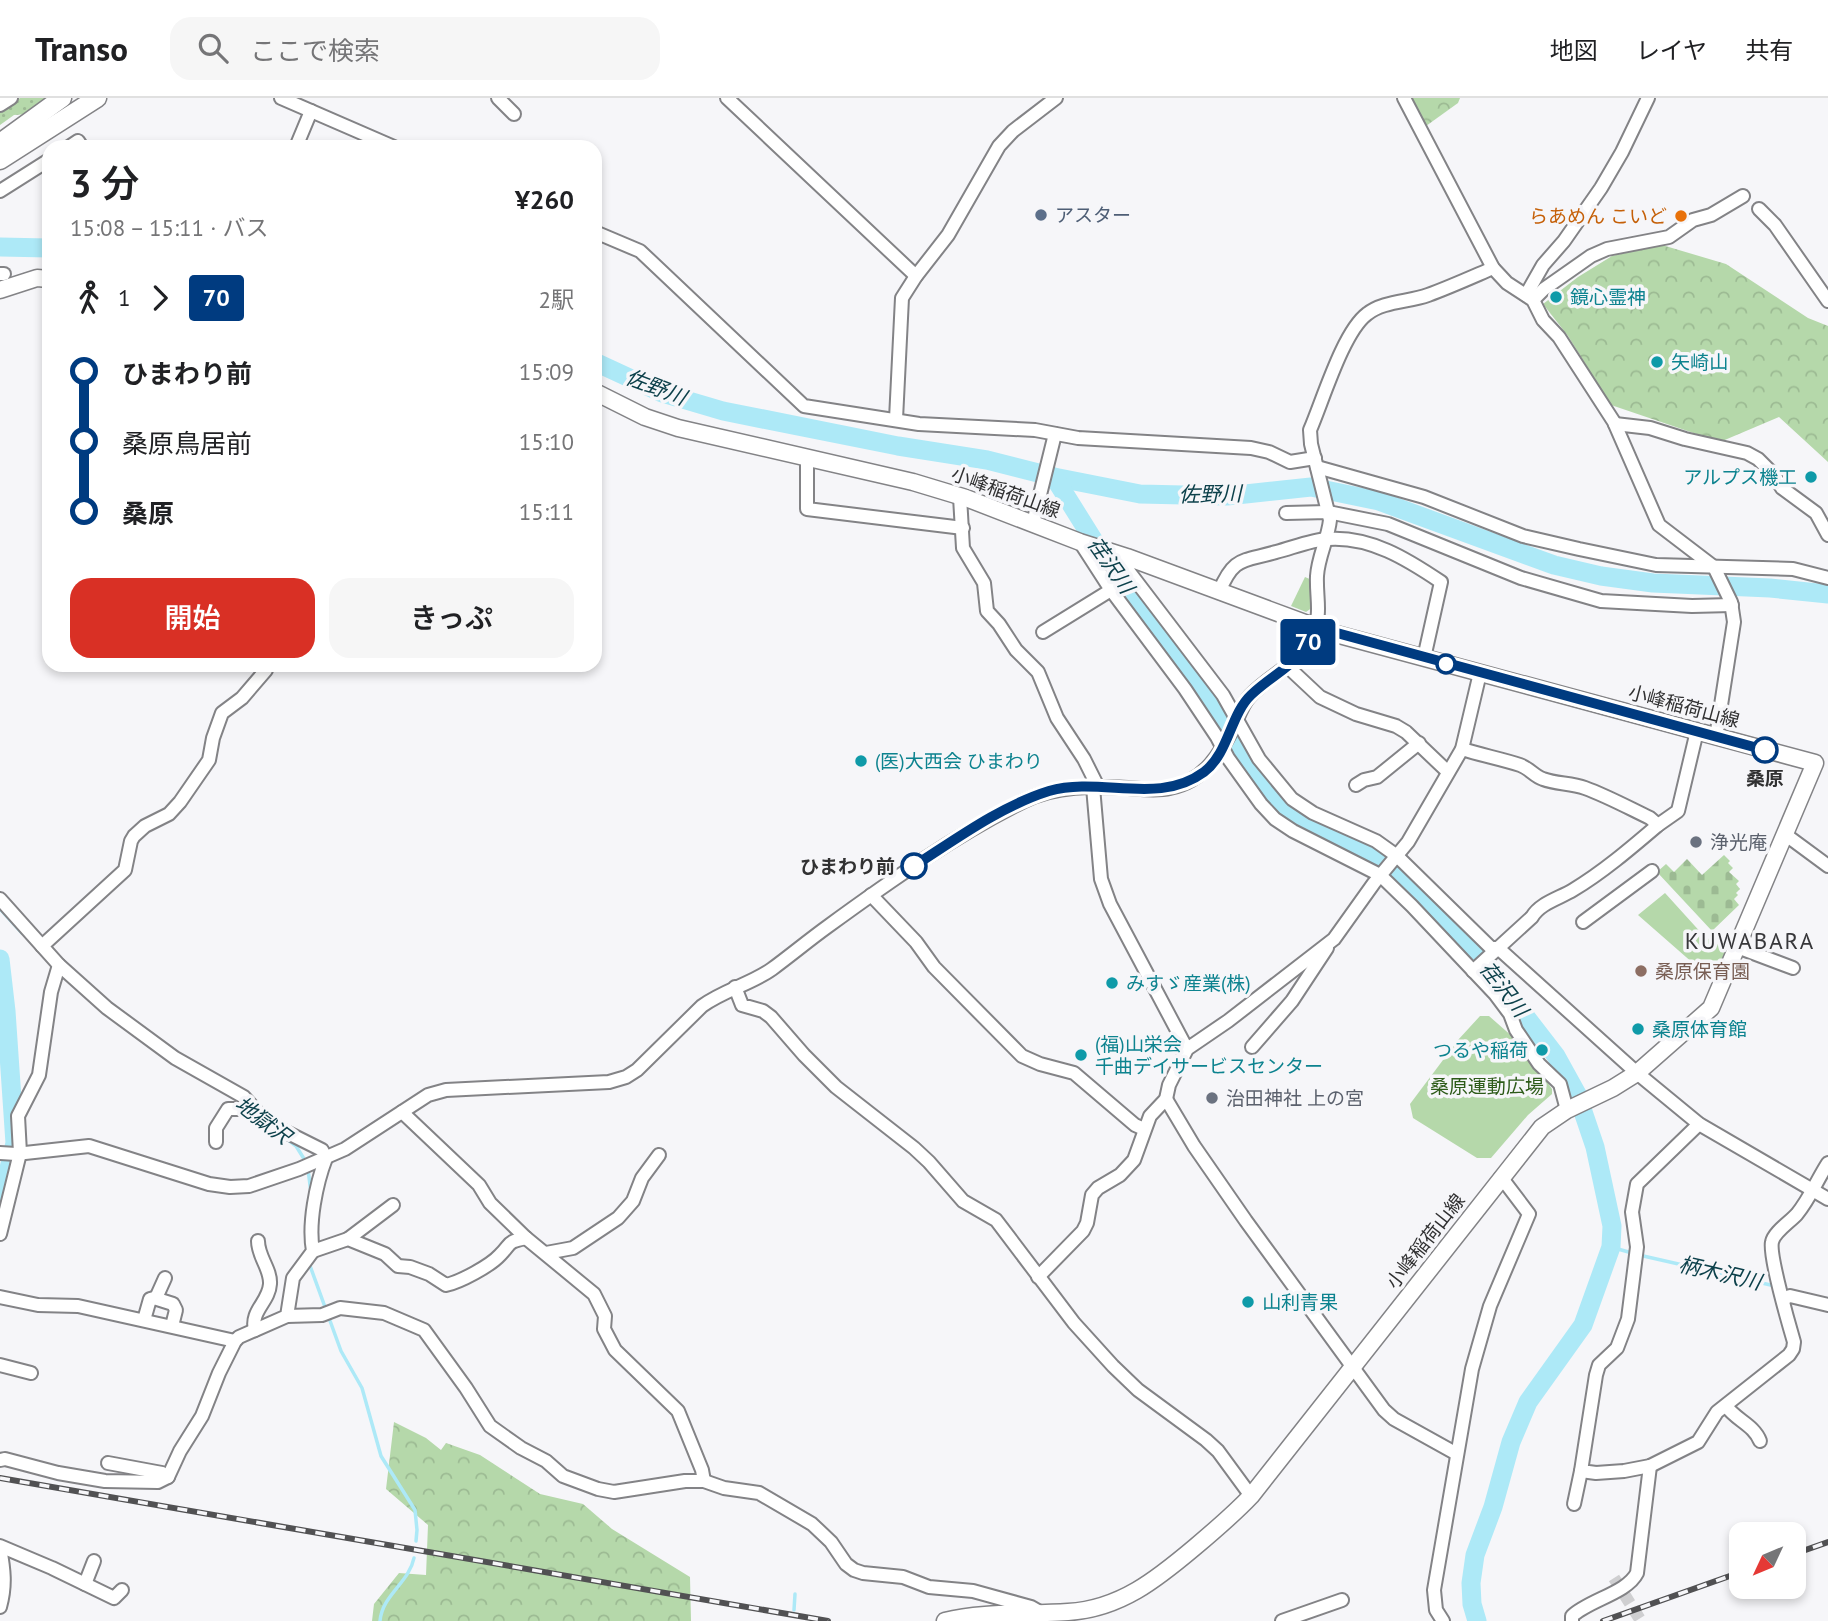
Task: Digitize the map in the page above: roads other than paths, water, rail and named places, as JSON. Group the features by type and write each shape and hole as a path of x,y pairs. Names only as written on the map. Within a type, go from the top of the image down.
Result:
{"highway":[{"path":"0,143 62,98"},
{"path":"45,140 97,98"},
{"path":"5,172 42,142"}],"main road":[{"path":"1,279 42,278"},
{"name":"小峰稲荷山線","path":"602,396 645,417 678,428 913,482 960,496 1315,627 1821,765 1786,835 1711,1008 1637,1073 1568,1109 1542,1127 1236,1512 1161,1576 1126,1598 1092,1609 963,1616 946,1621"}],"street":[{"path":"0,105 11,98"},
{"path":"281,98 378,140"},
{"path":"498,98 514,114"},
{"path":"727,98 916,276"},
{"path":"896,419 902,298 948,235 999,146 1013,131 1056,98"},
{"path":"1404,98 1493,268 1507,283 1529,298 1559,337 1615,424 1659,525 1716,569 1732,603 1734,622 1716,737"},
{"path":"1529,298 1543,265 1564,241 1601,188 1648,98"},
{"path":"299,140 311,111"},
{"path":"0,191 5,172 42,162"},
{"path":"1529,298 1591,256 1607,249 1669,237 1693,220 1711,215 1743,195"},
{"path":"1759,209 1775,225 1828,301"},
{"path":"602,235 640,251 804,406 919,424 1034,430 1078,438 1251,448 1269,452 1290,462 1317,466 1424,497 1523,536 1656,565 1716,569 1793,569 1828,578"},
{"path":"11,1153 89,1146 209,1184 249,1186 299,1169 345,1149 428,1095 446,1090 608,1082 625,1077 637,1070 702,1006 772,969 871,895 955,839 1027,800 1050,791 1096,787 1169,789 1192,780 1207,770 1224,745 1248,698 1303,653 1315,627 1320,605 1317,578 1330,520 1310,430 1345,342 1366,314 1378,307 1429,295 1493,268"},
{"path":"1615,424 1650,428 1747,453 1758,459 1782,488 1816,513 1828,535"},
{"path":"1033,523 1055,434"},
{"path":"807,457 807,509 963,528"},
{"path":"960,496 963,548 984,583 987,611 1016,650 1038,672 1057,718 1084,759 1096,787 1101,879 1105,892 1187,1049"},
{"path":"1286,513 1328,511 1388,524 1521,578 1601,601 1692,606 1732,603"},
{"path":"1219,592 1227,572 1242,559 1327,539 1352,540 1383,548 1412,562 1441,582 1424,658"},
{"path":"1082,543 1111,590 1185,689 1255,795 1275,820 1311,841 1382,873 1474,970 1510,1014 1516,1030 1539,1064 1560,1084 1568,1109"},
{"path":"1120,555 1129,573 1223,695 1259,759 1292,799 1313,813 1376,841 1491,947 1699,1124 1828,1199"},
{"path":"1043,632 1111,590"},
{"path":"1288,667 1320,697 1356,714 1396,726 1419,743 1448,772"},
{"path":"42,946 125,870 134,835 169,814 180,802 209,760 222,713 242,698 264,672"},
{"path":"1252,1047 1292,1001 1382,873 1408,842 1462,749 1480,673"},
{"path":"1474,970 1532,917 1536,910 1573,890 1678,811 1697,732"},
{"path":"1356,785 1377,777 1419,743"},
{"path":"1462,749 1518,764 1531,769 1539,778 1545,780 1586,788 1650,818 1658,825"},
{"path":"1786,835 1828,866"},
{"path":"1583,922 1652,871"},
{"path":"871,895 916,942 934,967 1022,1056 1074,1073 1135,1125 1144,1129"},
{"path":"0,899 58,968 107,1008 175,1058 244,1097 261,1116 299,1140 322,1150 309,1256 293,1278 287,1315"},
{"path":"1038,1277 1083,1231 1092,1195 1098,1188 1120,1175 1134,1160 1150,1116 1166,1099 1187,1049 1228,1021 1334,939"},
{"path":"1737,947 1793,968"},
{"path":"0,1234 18,1116 39,1075 58,968"},
{"path":"735,987 742,1005 763,1011 771,1017 836,1087 922,1155 962,1201 996,1220 1074,1323 1113,1366 1138,1390 1218,1451 1251,1496"},
{"path":"1166,1099 1194,1146 1246,1222 1384,1410 1394,1419 1457,1454"},
{"path":"216,1142 216,1128 228,1109 240,1109 248,1102"},
{"path":"402,1112 479,1185 490,1203 526,1238 594,1294 605,1316 604,1329 615,1350 678,1411 704,1481"},
{"path":"1574,1504 1596,1375 1599,1365 1621,1341 1628,1319 1637,1247 1632,1212 1637,1184 1699,1124"},
{"path":"546,1253 573,1248 618,1218 633,1202 642,1178 660,1155"},
{"path":"1581,1471 1624,1471 1650,1466 1698,1442 1717,1412 1793,1349 1794,1342 1778,1280 1772,1239 1797,1214 1814,1191 1828,1163"},
{"path":"1435,1617 1434,1590 1472,1369 1490,1306 1530,1214 1501,1177"},
{"path":"309,1256 348,1239 393,1205"},
{"path":"348,1239 385,1254 398,1266 429,1274 446,1285 456,1283 499,1256 512,1241 526,1238"},
{"path":"255,1330 253,1323 260,1306 267,1298 271,1284 258,1250 258,1241"},
{"path":"156,1298 165,1278"},
{"path":"1782,1297 1790,1296 1828,1305"},
{"path":"0,1297 38,1305 78,1307 235,1341"},
{"path":"144,1320 150,1299 156,1298 173,1304 176,1310 172,1326"},
{"path":"0,1460 105,1481 158,1482 168,1477 180,1451 202,1416 219,1373 239,1337 287,1315 327,1313 340,1308 384,1313 424,1331 490,1426 546,1461 563,1476 614,1492 685,1480 704,1481 724,1488 767,1496 812,1524 831,1542 846,1563 863,1573 903,1577 929,1587 973,1591 1031,1607 1041,1613"},
{"path":"0,1365 31,1373"},
{"path":"1726,1406 1734,1417 1754,1430 1759,1441"},
{"path":"108,1463 162,1473 168,1477"},
{"path":"1572,1621 1572,1616 1580,1609 1630,1583 1637,1573 1650,1466"},
{"path":"0,1607 4,1591 1,1553 85,1584 114,1598 122,1590"},
{"path":"85,1584 94,1561"},
{"path":"1282,1621 1342,1600"}],"waterway":[{"name":"佐野川","path":"0,247 42,248"},
{"name":"佐野川","path":"602,365 662,393 723,411 898,446 987,460 1140,494 1227,496 1311,487 1379,501 1554,565 1601,576 1653,583 1770,588 1828,594"},
{"name":"荏沢川","path":"1054,477 1104,557 1224,721 1257,778 1276,802 1297,819 1381,859 1397,872 1478,955 1556,1056 1577,1094 1595,1147 1612,1226 1611,1247 1583,1325 1528,1402 1511,1442 1493,1507 1475,1555 1471,1583 1472,1604 1477,1621"},
{"name":"地獄沢","path":"0,909 22,933"},
{"path":"0,959 15,1143 0,1206"},
{"name":"地獄沢","path":"287,1139 296,1146 306,1162"},
{"name":"地獄沢","path":"308,1169 311,1193"},
{"name":"柄木沢川","path":"1611,1247 1632,1253"},
{"name":"柄木沢川","path":"1639,1255 1775,1286"},
{"name":"地獄沢","path":"309,1263 341,1351 362,1388 381,1456 415,1510 416,1541"},
{"name":"地獄沢","path":"380,1621 385,1604 407,1575 414,1558"},
{"path":"794,1610 795,1594"}],"tunnel":[{"path":"1614,1578 1641,1621"}],"railway":[{"path":"0,1478 828,1621"},
{"path":"1806,1550 1828,1542"},
{"path":"1603,1621 1729,1576"}],"place":[{"name":"アスター","path":"1041,215"},
{"name":"らあめん こいど","path":"1681,216"},
{"name":"鏡心霊神","path":"1556,297"},
{"name":"矢崎山","path":"1657,362"},
{"name":"アルプス機工","path":"1811,477"},
{"name":"桑原","path":"1765,750"},
{"name":"(医)大西会 ひまわり","path":"861,761"},
{"name":"浄光庵","path":"1696,842"},
{"name":"ひまわり前","path":"914,866"},
{"name":"桑原保育園","path":"1641,971"},
{"name":"みすゞ産業(株)","path":"1112,983"},
{"name":"桑原体育館","path":"1638,1029"},
{"name":"つるや稲荷","path":"1542,1050"},
{"name":"(福)山栄会 千曲デイサービスセンター","path":"1081,1055"},
{"name":"治田神社 上の宮","path":"1212,1098"},
{"name":"山利青果","path":"1248,1302"}],"district":[{"name":"KUWABARA","path":"1750,940"}],"park label":[{"name":"桑原運動広場","path":"1487,1086"}]}
